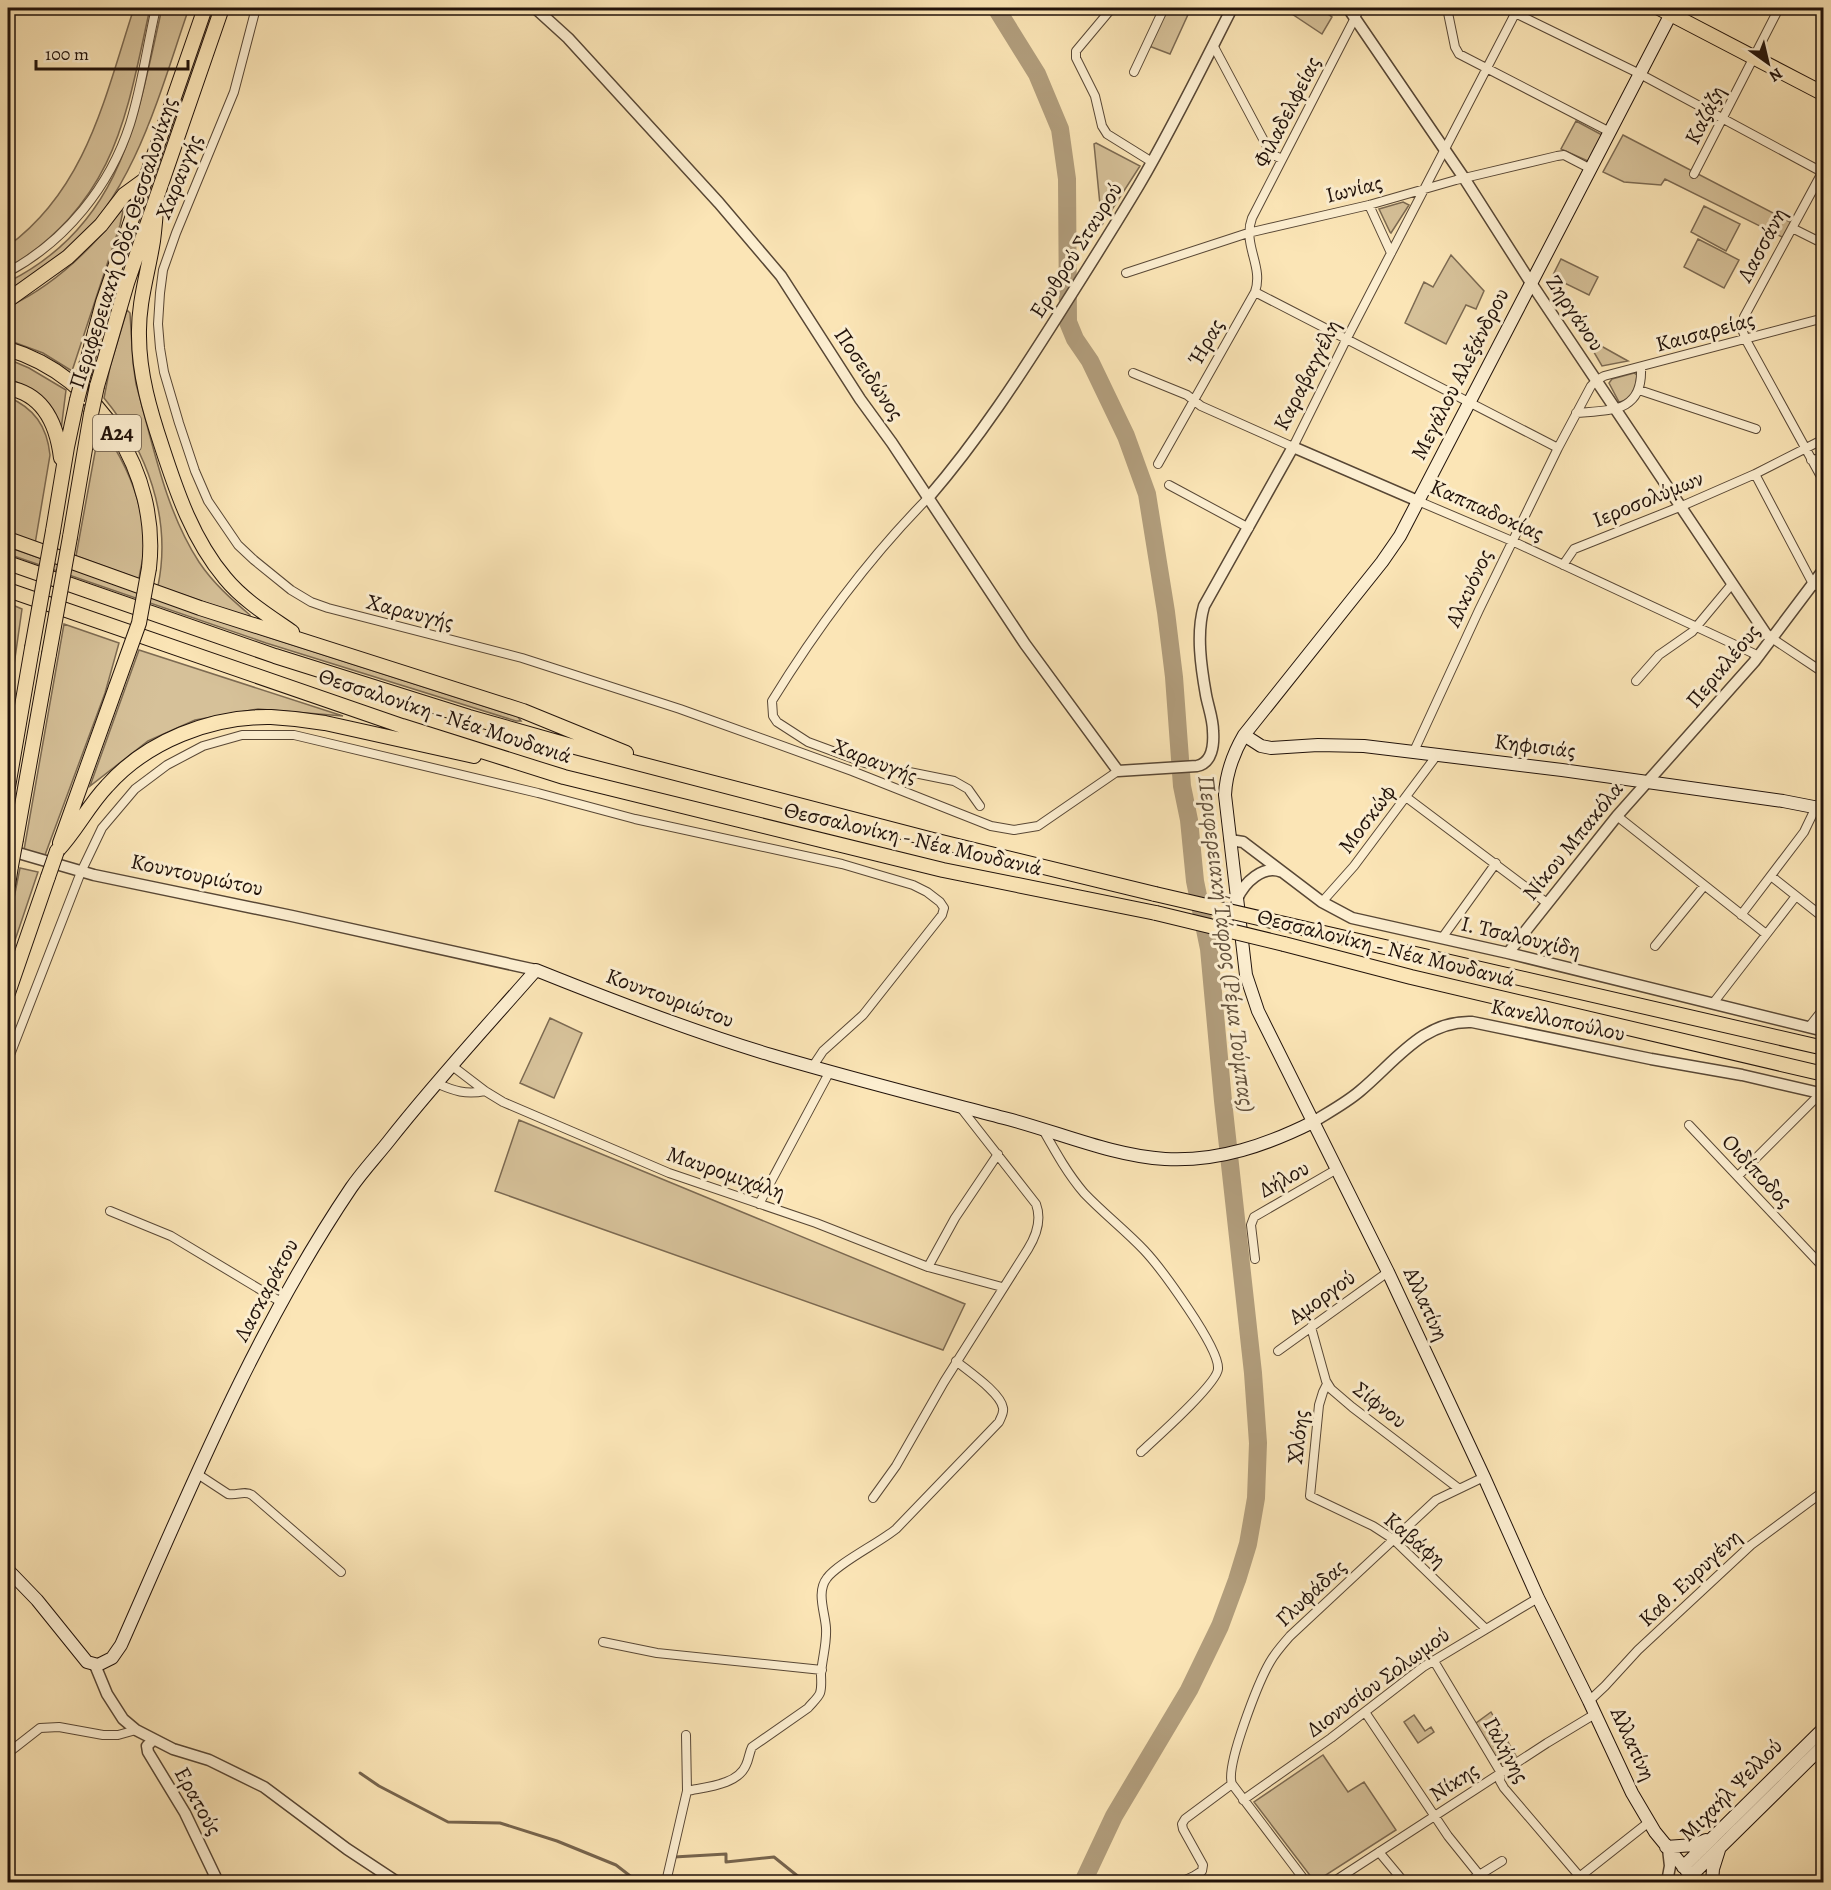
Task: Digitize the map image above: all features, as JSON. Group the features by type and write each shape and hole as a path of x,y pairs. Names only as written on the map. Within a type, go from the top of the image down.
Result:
{"main road":[{"name":"Περιφερειακή Οδός Θεσσαλονίκης","path":"8,787 62,472 77,400 104,302 205,8"},
{"name":"Περιφερειακή Οδός Θεσσαλονίκης","path":"8,885 12,844 49,654 91,414 111,334 222,8"},
{"path":"1668,10 1824,93"},
{"name":"Μεγάλου Αλεξάνδρου","path":"1244,735 1382,562 1400,536 1640,74 1668,10"},
{"path":"8,300 68,257 101,225 124,195 146,179"},
{"path":"157,196 153,242 140,311 139,356 147,397 170,471 196,535 225,578 261,610 306,642"},
{"name":"Α24","path":"8,349 35,359 65,378 99,409 117,434 135,466 147,507 151,549 139,622 8,993"},
{"path":"8,388 29,396 48,414 58,439 62,472"},
{"path":"8,539 179,600 523,711 671,772"},
{"name":"Θεσσαλονίκη - Νέα Μουδανιά","path":"8,563 274,656 469,717 575,747 933,840 1155,894 1824,1048"},
{"name":"Θεσσαλονίκη - Νέα Μουδανιά","path":"8,590 287,687 564,777 943,870 1156,913 1411,977 1824,1074"},
{"path":"57,851 74,833 94,801 121,772 176,736 206,726 239,719 269,717 301,719 474,756 497,757"},
{"name":"Κηφισιάς","path":"1244,735 1261,746 1271,748 1345,745 1414,751 1820,808"},
{"name":"Αλλατίνη","path":"1244,735 1233,755 1225,783 1246,975 1255,1003 1388,1272 1621,1772 1649,1822 1689,1877"},
{"name":"Λασκαράτου","path":"95,1665 112,1658 121,1645 196,1473 281,1302 317,1241 353,1185 451,1065 536,970"},
{"name":"Κουντουριώτου","path":"536,970 612,1001 759,1051 1142,1156 1165,1159 1205,1158 1243,1151 1276,1141 1313,1122"},
{"path":"8,1570 37,1600 85,1660 95,1665"},
{"name":"Μιχαήλ Ψελλού","path":"1689,1877 1716,1842 1824,1728"},
{"name":"Μιχαήλ Ψελλού","path":"1716,1842 1824,1745"},
{"path":"1667,1848 1716,1842 1712,1882"}],"street":[{"path":"8,272 26,262 56,238 103,184 120,152 131,123 156,8"},
{"name":"Χαραυγής","path":"256,8 234,92 168,252 159,293 158,324 164,372 195,471 208,501 225,527 238,545 254,560 291,590 327,608 522,658 680,709 852,771 991,826 1014,830 1038,826 1118,771"},
{"name":"Ποσειδώνος","path":"535,8 568,38 719,203 781,276 860,399 1025,644 1118,771"},
{"path":"1112,8 1076,53 1076,58 1095,96 1104,130 1110,138 1152,162"},
{"path":"1134,72 1164,8"},
{"name":"Ερυθρού Σταυρού","path":"928,498 966,453 1024,369 1082,277 1152,162 1232,8"},
{"path":"1447,8 1457,52 1610,132"},
{"name":"Καζάζη","path":"1694,174 1779,8"},
{"path":"1516,10 1823,171"},
{"name":"Καραβαγγέλη","path":"1118,771 1197,766 1202,765 1209,758 1214,731 1202,660 1201,615 1204,606 1293,447 1516,10"},
{"name":"Ζηργάνου","path":"1354,11 1531,283 1732,584 1766,634 1773,639"},
{"name":"Φιλαδελφείας","path":"1248,233 1252,218 1354,11"},
{"path":"1213,45 1271,154 1282,159"},
{"name":"Ιωνίας","path":"1126,273 1248,233 1369,205 1464,178 1564,155 1591,169"},
{"name":"Λασσάνη","path":"1746,340 1742,329 1744,317 1823,171"},
{"path":"1369,205 1391,253"},
{"path":"1792,228 1824,244"},
{"path":"1248,233 1258,276 1255,292 1558,448"},
{"name":"Ήρας","path":"1158,464 1255,292"},
{"name":"Καισαρείας","path":"1597,380 1824,318"},
{"path":"1746,340 1761,363 1824,482"},
{"path":"1576,413 1617,410 1629,404 1639,390 1642,381 1641,368"},
{"name":"Καππαδοκίας","path":"1133,373 1187,395 1201,406 1293,447 1512,541 1759,656"},
{"name":"Αλκυόνος","path":"1414,751 1512,541 1576,413 1591,386 1597,380"},
{"path":"1639,390 1756,429"},
{"path":"1805,447 1824,439"},
{"name":"Ιεροσολύμων","path":"1563,565 1574,549 1755,474 1805,447"},
{"path":"1811,460 1824,458"},
{"path":"1755,474 1813,584 1824,590"},
{"path":"1169,485 1249,528"},
{"path":"928,498 882,546 805,647 772,701 771,708 777,722 808,742 865,763 954,781 968,789 980,806"},
{"name":"Περικλέους","path":"1647,783 1759,656 1824,569"},
{"path":"1636,681 1659,655 1696,628 1732,584"},
{"path":"1773,639 1824,673"},
{"path":"8,1060 81,872 102,828 126,797 155,773 190,751 214,741 251,734 277,734 294,735 538,793 635,819 842,864 893,878 927,892 944,908 942,915 863,1015 834,1040 813,1066"},
{"name":"Μοσκώφ","path":"1322,902 1347,874 1437,755"},
{"name":"Νίκου Μπακόλα","path":"1508,953 1617,816 1647,783"},
{"path":"1407,797 1547,903"},
{"path":"1741,915 1820,808"},
{"path":"1617,816 1766,934"},
{"name":"Ι. Τσαλουχίδη","path":"1230,840 1243,842 1322,902 1352,918 1714,1002 1824,1031"},
{"name":"Κουντουριώτου","path":"12,844 81,872 536,970"},
{"path":"1442,938 1496,863"},
{"path":"1237,899 1244,886 1260,873 1279,870 1285,874"},
{"path":"1771,876 1824,918"},
{"path":"1655,946 1704,886"},
{"path":"1714,1002 1796,896"},
{"path":"1809,1027 1824,1008"},
{"name":"Κανελλοπούλου","path":"1313,1122 1359,1092 1425,1034 1448,1024 1460,1022 1489,1025 1651,1059 1742,1075 1822,1094"},
{"name":"Μαυρομιχάλη","path":"451,1065 503,1102 669,1173 816,1223 928,1267 1002,1287"},
{"path":"759,1204 830,1071"},
{"path":"436,1083 467,1094 485,1091"},
{"path":"1738,1176 1822,1094"},
{"path":"873,1498 896,1466 956,1361 1033,1240 1039,1214 1036,1204 961,1108"},
{"name":"Οιδίποδος","path":"1689,1125 1824,1268"},
{"path":"1042,1128 1060,1162 1085,1193 1145,1250 1160,1269 1208,1340 1218,1364 1218,1371 1204,1390 1141,1452"},
{"path":"928,1267 955,1218 998,1154"},
{"name":"Δήλου","path":"1255,1259 1251,1225 1254,1216 1337,1169"},
{"path":"110,1211 171,1236 281,1302"},
{"name":"Αμοργού","path":"1278,1351 1388,1272"},
{"name":"Σίφνου","path":"1311,1327 1327,1384 1352,1407 1458,1488"},
{"path":"687,1791 730,1780 742,1772 752,1747 816,1699 821,1691 826,1633 822,1595 825,1580 896,1529 972,1452 1002,1417 1004,1410 997,1398 956,1361"},
{"name":"Χλόης","path":"1310,1496 1319,1405 1327,1384"},
{"path":"196,1473 228,1494 248,1492 341,1572"},
{"name":"Γλυφάδας","path":"1232,1784 1230,1773 1235,1752 1259,1687 1270,1662 1295,1631 1436,1500 1484,1477"},
{"name":"Καθ. Ευρυγένη","path":"1589,1701 1638,1650 1751,1545 1824,1491"},
{"name":"Καβάφη","path":"1310,1496 1373,1526 1393,1539 1486,1629"},
{"name":"Διονυσίου Σολωμού","path":"1243,1800 1434,1661 1538,1598"},
{"path":"603,1642 657,1653 822,1670"},
{"name":"Γαλήνης","path":"1434,1661 1501,1773 1500,1781 1504,1788 1576,1880"},
{"path":"95,1665 107,1694 123,1719 136,1730 173,1749 209,1760 264,1787 397,1882"},
{"path":"1365,1712 1453,1844 1482,1879"},
{"name":"Νίκης","path":"1333,1882 1595,1714"},
{"path":"8,1753 40,1728 59,1727 103,1735 118,1735 136,1730"},
{"path":"666,1882 687,1791 686,1735"},
{"name":"Ερατούς","path":"153,1740 147,1746 148,1752 185,1813 218,1882"},
{"path":"1181,1882 1196,1879 1203,1865 1183,1829 1183,1821 1232,1784 1306,1882"},
{"path":"1576,1880 1649,1822"},
{"path":"1667,1848 1670,1866 1669,1882"},
{"path":"1378,1852 1404,1882"},
{"path":"1468,1882 1482,1879 1502,1861"},
{"name":"Μιχαήλ Ψελλού","path":"1669,1882 1689,1877"}],"shaded area":[{"path":"134,8 150,8 132,88 110,156 93,186 72,215 44,243 8,269 8,246 35,223 57,197 90,138"},
{"path":"162,8 189,8 156,105 128,169 111,199 91,227 61,256 8,292 8,282 46,258 77,231 100,200 118,165 132,128"},
{"path":"1167,8 1191,8 1170,54 1149,46"},
{"path":"1291,8 1319,8 1332,17 1322,34 1289,12"},
{"path":"1576,121 1604,136 1590,162 1561,149"},
{"path":"1623,135 1794,224 1786,239 1665,179 1661,185 1624,182 1603,172"},
{"path":"1094,144 1140,166 1102,225"},
{"path":"1403,202 1409,205 1391,233 1379,209"},
{"path":"1704,206 1740,224 1726,251 1691,232"},
{"path":"123,211 120,225 72,371 43,353 8,340 8,307 40,289 70,266 97,240"},
{"path":"1698,239 1739,260 1724,288 1684,267"},
{"path":"1451,255 1484,291 1476,309 1466,305 1446,344 1405,323 1424,282 1433,287"},
{"path":"1561,259 1598,277 1589,295 1552,277"},
{"path":"127,310 130,313 136,384 161,476 177,521 204,570 250,615 250,618 158,586 162,535 152,486 133,440 104,398 110,367"},
{"path":"1585,337 1628,361 1602,366"},
{"path":"8,359 29,368 66,390 61,430 33,393 26,387 8,379"},
{"path":"1634,373 1637,375 1633,393 1628,399 1619,402 1609,383 1612,379"},
{"path":"8,397 17,401 38,419 46,435 50,455 35,544 8,533"},
{"path":"100,425 126,469 138,501 144,534 144,551 139,579 76,556"},
{"path":"8,547 274,639 518,717 521,721 266,643 8,554"},
{"path":"8,603 22,609 8,707"},
{"path":"64,624 119,643 105,693 45,855 24,850"},
{"path":"139,650 343,716 258,709 195,720 148,741 90,786"},
{"path":"20,868 38,872 8,961 8,928"},
{"path":"550,1018 582,1033 554,1098 520,1083"},
{"path":"519,1120 965,1304 943,1350 495,1191"},
{"path":"1491,1712 1516,1756 1500,1765 1472,1726"},
{"path":"1414,1715 1425,1731 1431,1727 1434,1732 1418,1743 1404,1722"},
{"path":"1323,1755 1348,1792 1364,1782 1396,1830 1315,1882 1254,1802"}],"waterway":[{"name":"Περιφερειακή Τάφρος (Ρέμα Τούμπας)","path":"996,8 1037,74 1060,129 1067,179 1068,322 1075,339 1090,361 1126,436 1147,494 1174,677 1182,786 1189,820 1195,881 1209,949 1253,1373 1258,1443 1256,1498 1248,1544 1220,1626 1189,1690 1114,1816 1083,1882"},
{"path":"360,1773 379,1786 448,1822 500,1823 557,1841 616,1865 638,1882"},
{"path":"674,1857 726,1854 726,1862 774,1857 805,1882"}]}
